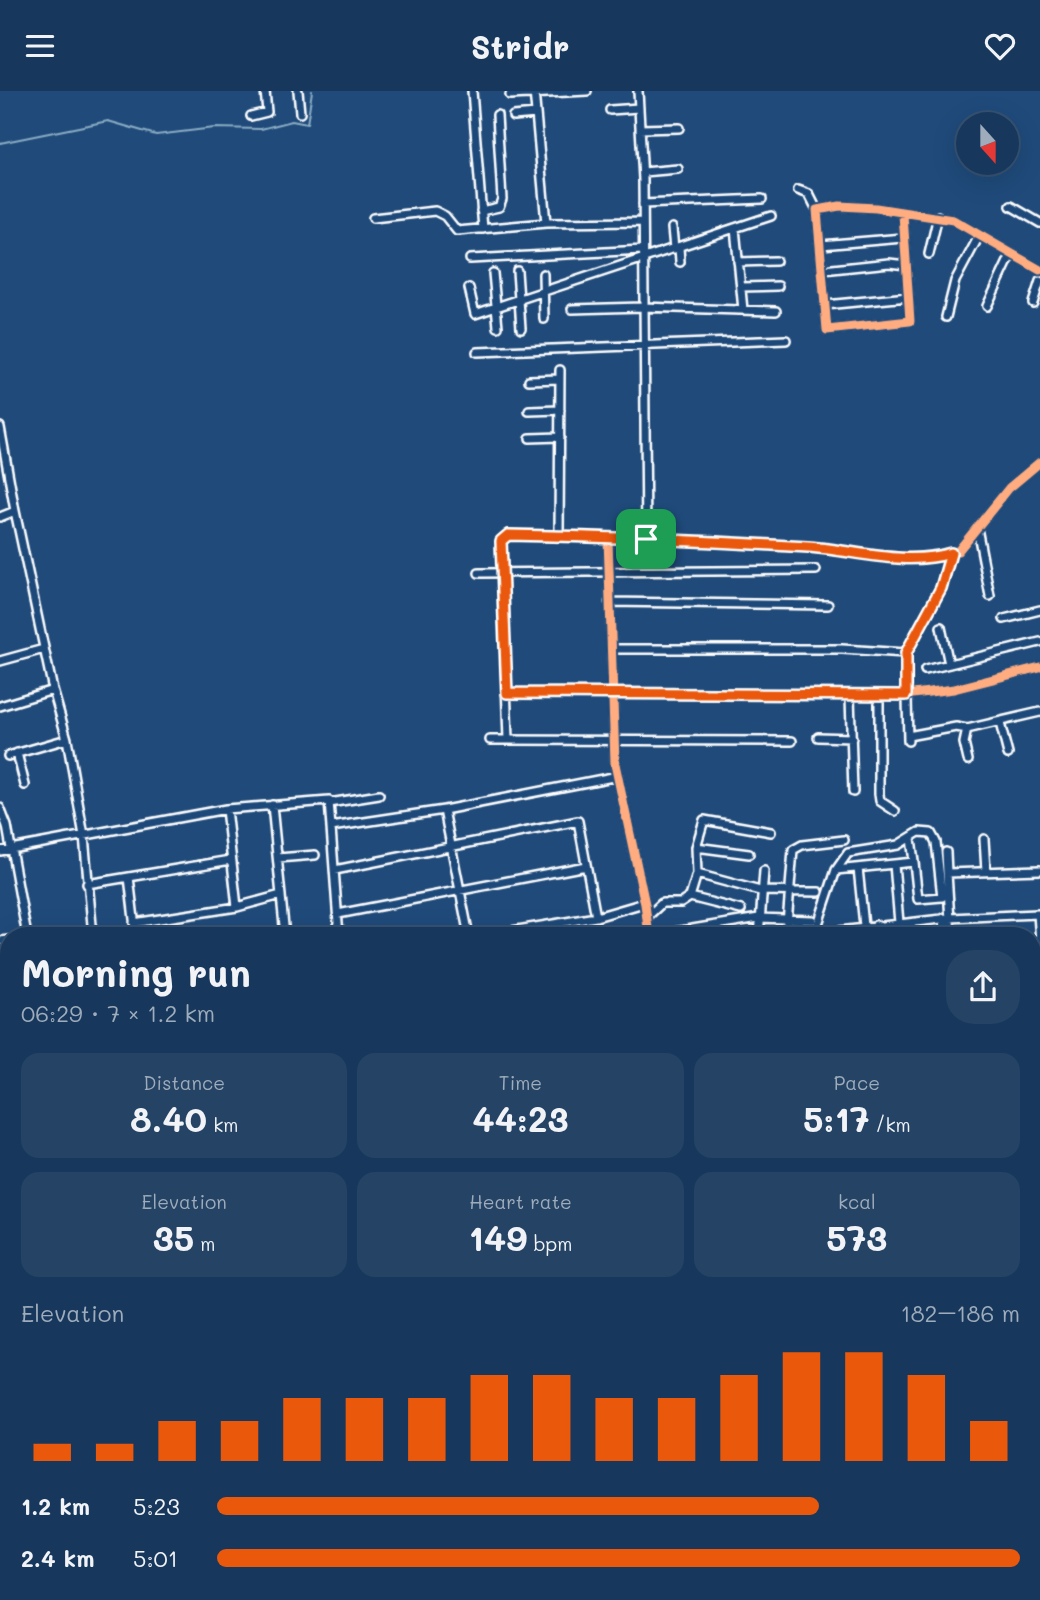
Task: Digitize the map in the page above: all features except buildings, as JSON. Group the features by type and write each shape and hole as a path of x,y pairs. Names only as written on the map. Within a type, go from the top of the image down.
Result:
{"street":[{"path":"251,116 267,111 265,91"},
{"path":"298,91 300,113"},
{"path":"472,91 483,229"},
{"path":"510,95 587,91"},
{"path":"638,91 643,172 642,307 646,539"},
{"path":"534,92 546,223"},
{"path":"610,110 639,108"},
{"path":"513,116 536,114"},
{"path":"481,211 499,207 502,199 496,115"},
{"path":"640,129 679,128"},
{"path":"643,172 678,169"},
{"path":"798,190 809,194 817,210 827,330 910,321 903,214"},
{"path":"643,204 762,199"},
{"path":"817,210 840,206 939,216 953,220 1040,269"},
{"path":"1011,206 1040,223"},
{"path":"373,218 435,211 445,216 451,227 457,231 546,223 642,222"},
{"path":"469,288 475,314 771,216"},
{"path":"929,254 939,216"},
{"path":"672,228 680,262"},
{"path":"736,228 743,310"},
{"path":"946,317 955,281 979,236"},
{"path":"821,245 903,238"},
{"path":"470,258 643,250"},
{"path":"987,306 1012,255"},
{"path":"738,262 776,261"},
{"path":"823,269 889,263 906,265"},
{"path":"517,271 521,328"},
{"path":"493,273 498,327"},
{"path":"543,274 544,319"},
{"path":"1033,303 1040,281"},
{"path":"741,287 778,286"},
{"path":"825,305 908,297"},
{"path":"572,309 642,307 776,311"},
{"path":"477,352 786,340"},
{"path":"559,536 560,370"},
{"path":"529,380 560,379"},
{"path":"529,411 560,410"},
{"path":"0,427 3,467 66,739 84,836 92,927"},
{"path":"530,438 560,437"},
{"path":"508,740 503,538 608,537 809,547 901,558 936,558 958,551 1009,488 1040,463"},
{"path":"0,517 15,511"},
{"path":"977,528 990,596"},
{"path":"608,537 614,739 618,776 648,927"},
{"path":"951,553 941,588 906,653 908,738 956,727 967,729 1000,723 1040,712"},
{"path":"479,573 816,570"},
{"path":"609,602 828,605"},
{"path":"1004,619 1040,610"},
{"path":"941,627 949,664"},
{"path":"925,670 1040,642"},
{"path":"0,661 44,649"},
{"path":"611,649 842,649 906,653"},
{"path":"507,693 906,695 954,689 1040,667"},
{"path":"0,706 53,690"},
{"path":"880,695 879,794 884,804 895,811"},
{"path":"850,696 853,792"},
{"path":"1000,723 1008,754"},
{"path":"967,729 964,743 968,760"},
{"path":"818,737 852,738"},
{"path":"25,785 12,754 66,739"},
{"path":"490,740 792,741"},
{"path":"331,827 444,810 618,776"},
{"path":"0,851 226,809 272,804 329,803 379,795"},
{"path":"329,803 339,927"},
{"path":"272,804 284,927"},
{"path":"0,809 12,849 25,927"},
{"path":"226,809 237,907"},
{"path":"444,810 467,927"},
{"path":"647,917 662,903 681,903 690,897 697,874 696,847 704,820 771,832"},
{"path":"335,870 451,849 578,821 596,917"},
{"path":"817,927 836,870 848,853 898,845 911,838 925,831 934,836 942,897 918,899 911,838"},
{"path":"984,839 986,871"},
{"path":"786,927 791,857 797,846 844,840"},
{"path":"696,847 749,854"},
{"path":"946,852 946,927"},
{"path":"278,858 315,855"},
{"path":"87,884 231,860"},
{"path":"836,870 914,862"},
{"path":"894,864 899,923"},
{"path":"338,914 586,866"},
{"path":"858,868 863,926 946,918 1039,914"},
{"path":"947,873 1040,870"},
{"path":"760,927 764,871"},
{"path":"697,874 761,891 819,892"},
{"path":"129,877 135,927"},
{"path":"134,923 237,907 281,895"},
{"path":"690,897 741,910"},
{"path":"535,927 596,917 644,903"},
{"path":"704,927 760,918 811,920"},
{"path":"946,918 948,927"}],"waterway":[{"path":"0,143 108,121 156,135 214,128 261,129 292,121 307,124 312,91"}],"cycle path":[{"path":"903,214 910,321 827,330 817,210 840,206 876,208 953,220 1040,270"},
{"path":"648,927 615,764 608,537 809,547 862,555 936,558 958,551 1009,488 1040,462"},
{"path":"507,693 905,695 954,689 1040,667"}],"route":[{"path":"508,535 646,539 809,547 901,558 936,558 951,553 951,559 941,588 906,653 906,695 507,693 503,538 508,535"}]}
